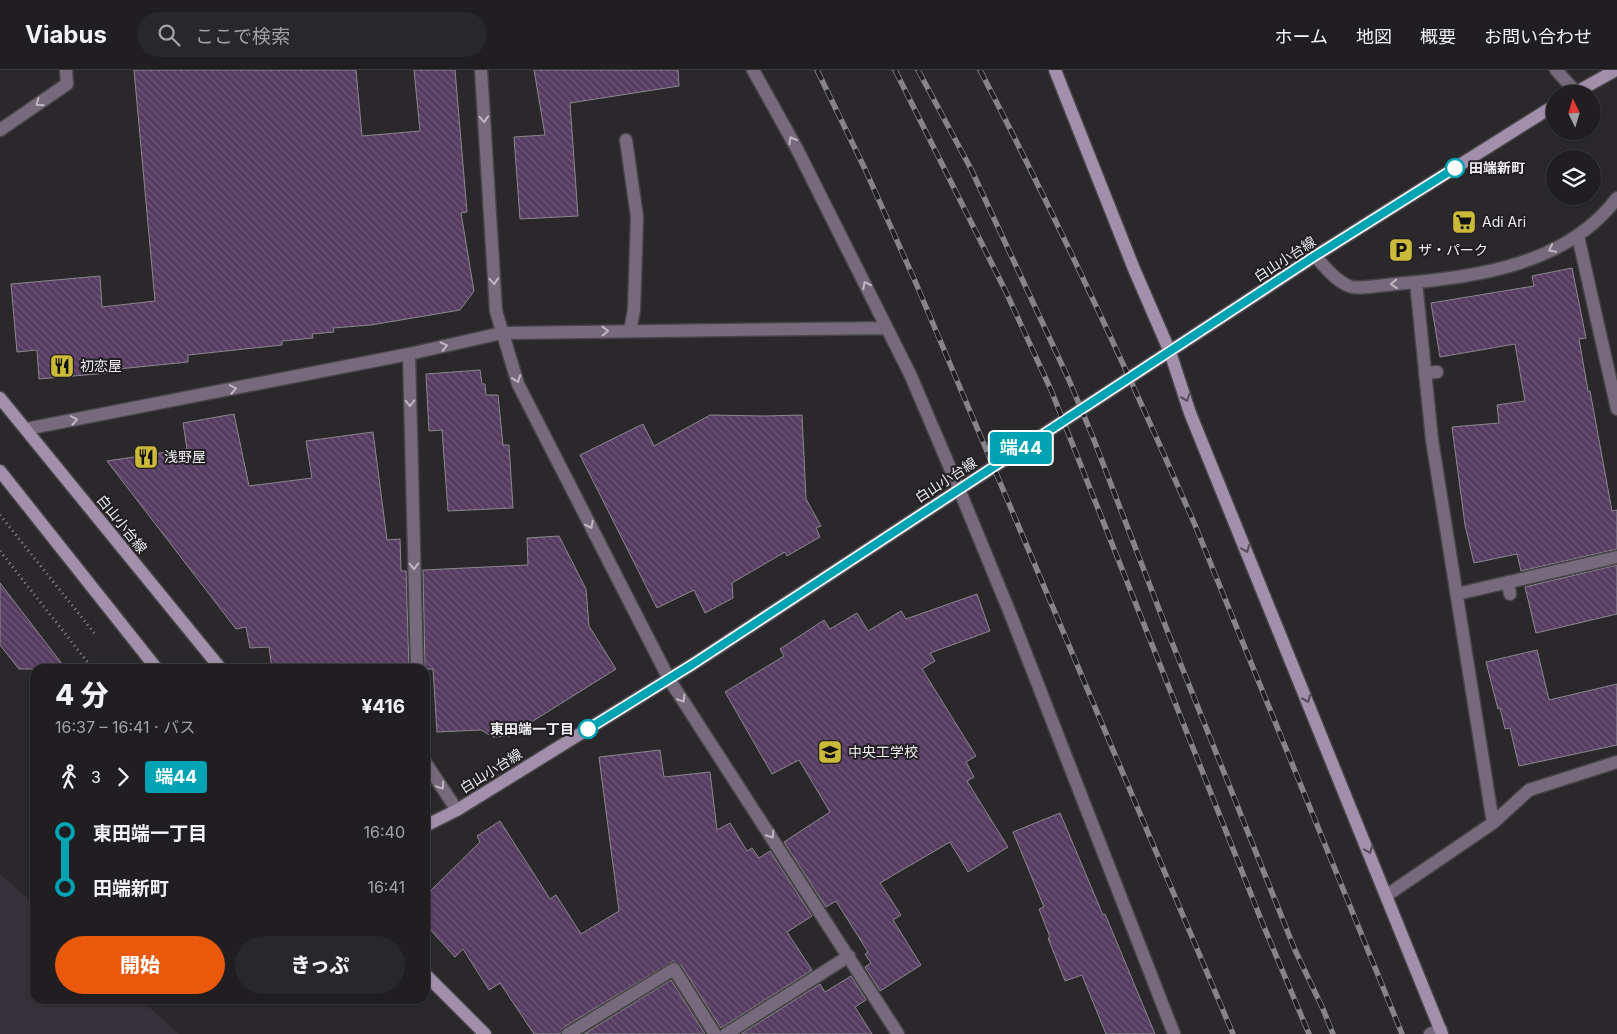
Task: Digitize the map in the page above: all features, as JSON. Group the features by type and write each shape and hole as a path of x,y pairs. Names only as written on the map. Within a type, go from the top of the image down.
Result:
{"main road":[{"path":"1055,70 1134,269 1170,352 1190,413 1387,895 1438,1033"},
{"path":"1589,85 1616,70"},
{"name":"白山小台線","path":"430,824 457,810 669,678 1315,256 1546,111"},
{"name":"白山小台線","path":"0,398 217,664"},
{"path":"0,471 153,664"},
{"path":"430,979 485,1034"}],"street":[{"path":"0,130 67,84 66,70"},
{"path":"481,70 496,310 518,384 669,678 898,1034"},
{"path":"753,70 797,150 910,374 1012,618 1174,1034"},
{"path":"1556,70 1568,85"},
{"path":"626,140 636,217 634,310 630,331"},
{"path":"1315,256 1335,278 1350,287 1416,282 1490,272 1541,255 1578,236 1612,205 1617,198"},
{"path":"1578,236 1617,409"},
{"path":"1416,282 1431,373 1432,440 1493,823"},
{"path":"26,429 409,354 502,333 888,328"},
{"path":"409,354 417,664"},
{"path":"1457,594 1509,588 1617,557"},
{"path":"1387,895 1493,823 1529,790 1617,762"},
{"path":"430,770 457,810"},
{"path":"726,1034 849,956"},
{"path":"568,1034 674,969 715,1034"}],"path":[{"path":"0,515 100,641"},
{"path":"0,552 89,664"}],"shaded area":[{"path":"0,874 30,901 30,1004 146,1004 179,1034 0,1034"}],"building":[{"path":"134,70 356,70 362,136 420,131 414,70 455,70 467,212 461,213 474,291 460,310 371,325 333,328 334,332 312,334 313,338 282,341 282,345 188,355 188,362 108,370 108,373 39,379 37,350 17,352 11,284 100,276 102,307 155,301"},
{"path":"534,70 678,70 679,86 570,103 578,216 520,219 514,137 545,135"},
{"path":"1572,268 1586,338 1579,339 1588,391 1590,391 1612,511 1617,510 1617,549 1521,571 1517,554 1474,563 1465,525 1452,427 1499,423 1497,405 1525,401 1515,344 1440,357 1431,303 1534,286 1532,276"},
{"path":"480,370 482,384 485,384 486,395 498,395 503,445 509,445 513,508 448,511 442,430 429,431 426,374"},
{"path":"234,414 249,486 312,478 306,441 373,432 387,540 400,539 401,571 406,571 409,664 271,664 269,647 250,648 246,627 236,629 107,461 187,449 183,423"},
{"path":"710,415 802,415 806,499 821,526 816,528 820,537 787,556 785,552 732,583 733,598 705,613 694,590 657,608 580,455 643,424 654,446"},
{"path":"559,536 586,589 589,626 616,669 509,736 493,737 481,730 437,732 433,669 430,669 430,664 425,664 423,570 528,565 527,538"},
{"path":"1617,565 1617,614 1536,633 1525,587"},
{"path":"0,583 62,664 30,664 30,669 19,669 0,645"},
{"path":"977,594 990,631 930,653 935,661 922,669 976,756 966,762 974,777 967,781 1008,847 968,872 950,842 880,883 901,915 893,920 921,965 880,991 865,967 871,963 865,954 868,952 836,901 826,907 784,842 830,812 799,760 772,774 725,692 784,656 780,649 824,620 830,629 857,613 868,631 901,611 906,619"},
{"path":"1537,650 1549,700 1617,684 1617,745 1519,766 1510,728 1505,729 1486,662"},
{"path":"660,750 664,777 710,772 717,830 730,823 747,851 752,848 759,858 770,851 812,916 787,932 812,970 721,1028 681,965 673,961 564,1027 560,1034 534,1034 500,983 489,990 463,949 455,957 430,929 430,891 480,842 477,836 500,821 550,899 556,895 581,934 619,911 599,757"},
{"path":"1060,813 1155,1034 1106,1034 1082,975 1065,981 1039,909 1044,907 1013,832"},
{"path":"851,976 866,1000 855,1007 872,1034 741,1034 820,984 825,992"},
{"path":"671,980 705,1034 584,1034"}],"railway":[{"path":"817,70 865,169 915,281 1233,1034"},
{"path":"895,70 1006,292 1051,390 1262,922 1309,1034"},
{"path":"918,70 971,169 1069,380 1295,950 1333,1034"},
{"path":"980,70 1037,182 1091,296 1195,525 1402,1034"}],"bus line":[{"name":"端44","path":"588,729 693,664 1315,256 1455,168"}],"place":[{"name":"田端新町","path":"1455,168"},
{"name":"Adi Ari","path":"1464,222"},
{"name":"ザ・パーク","path":"1401,250"},
{"name":"初恋屋","path":"62,366"},
{"name":"浅野屋","path":"146,457"},
{"name":"東田端一丁目","path":"588,729"},
{"name":"中央工学校","path":"830,752"}]}
